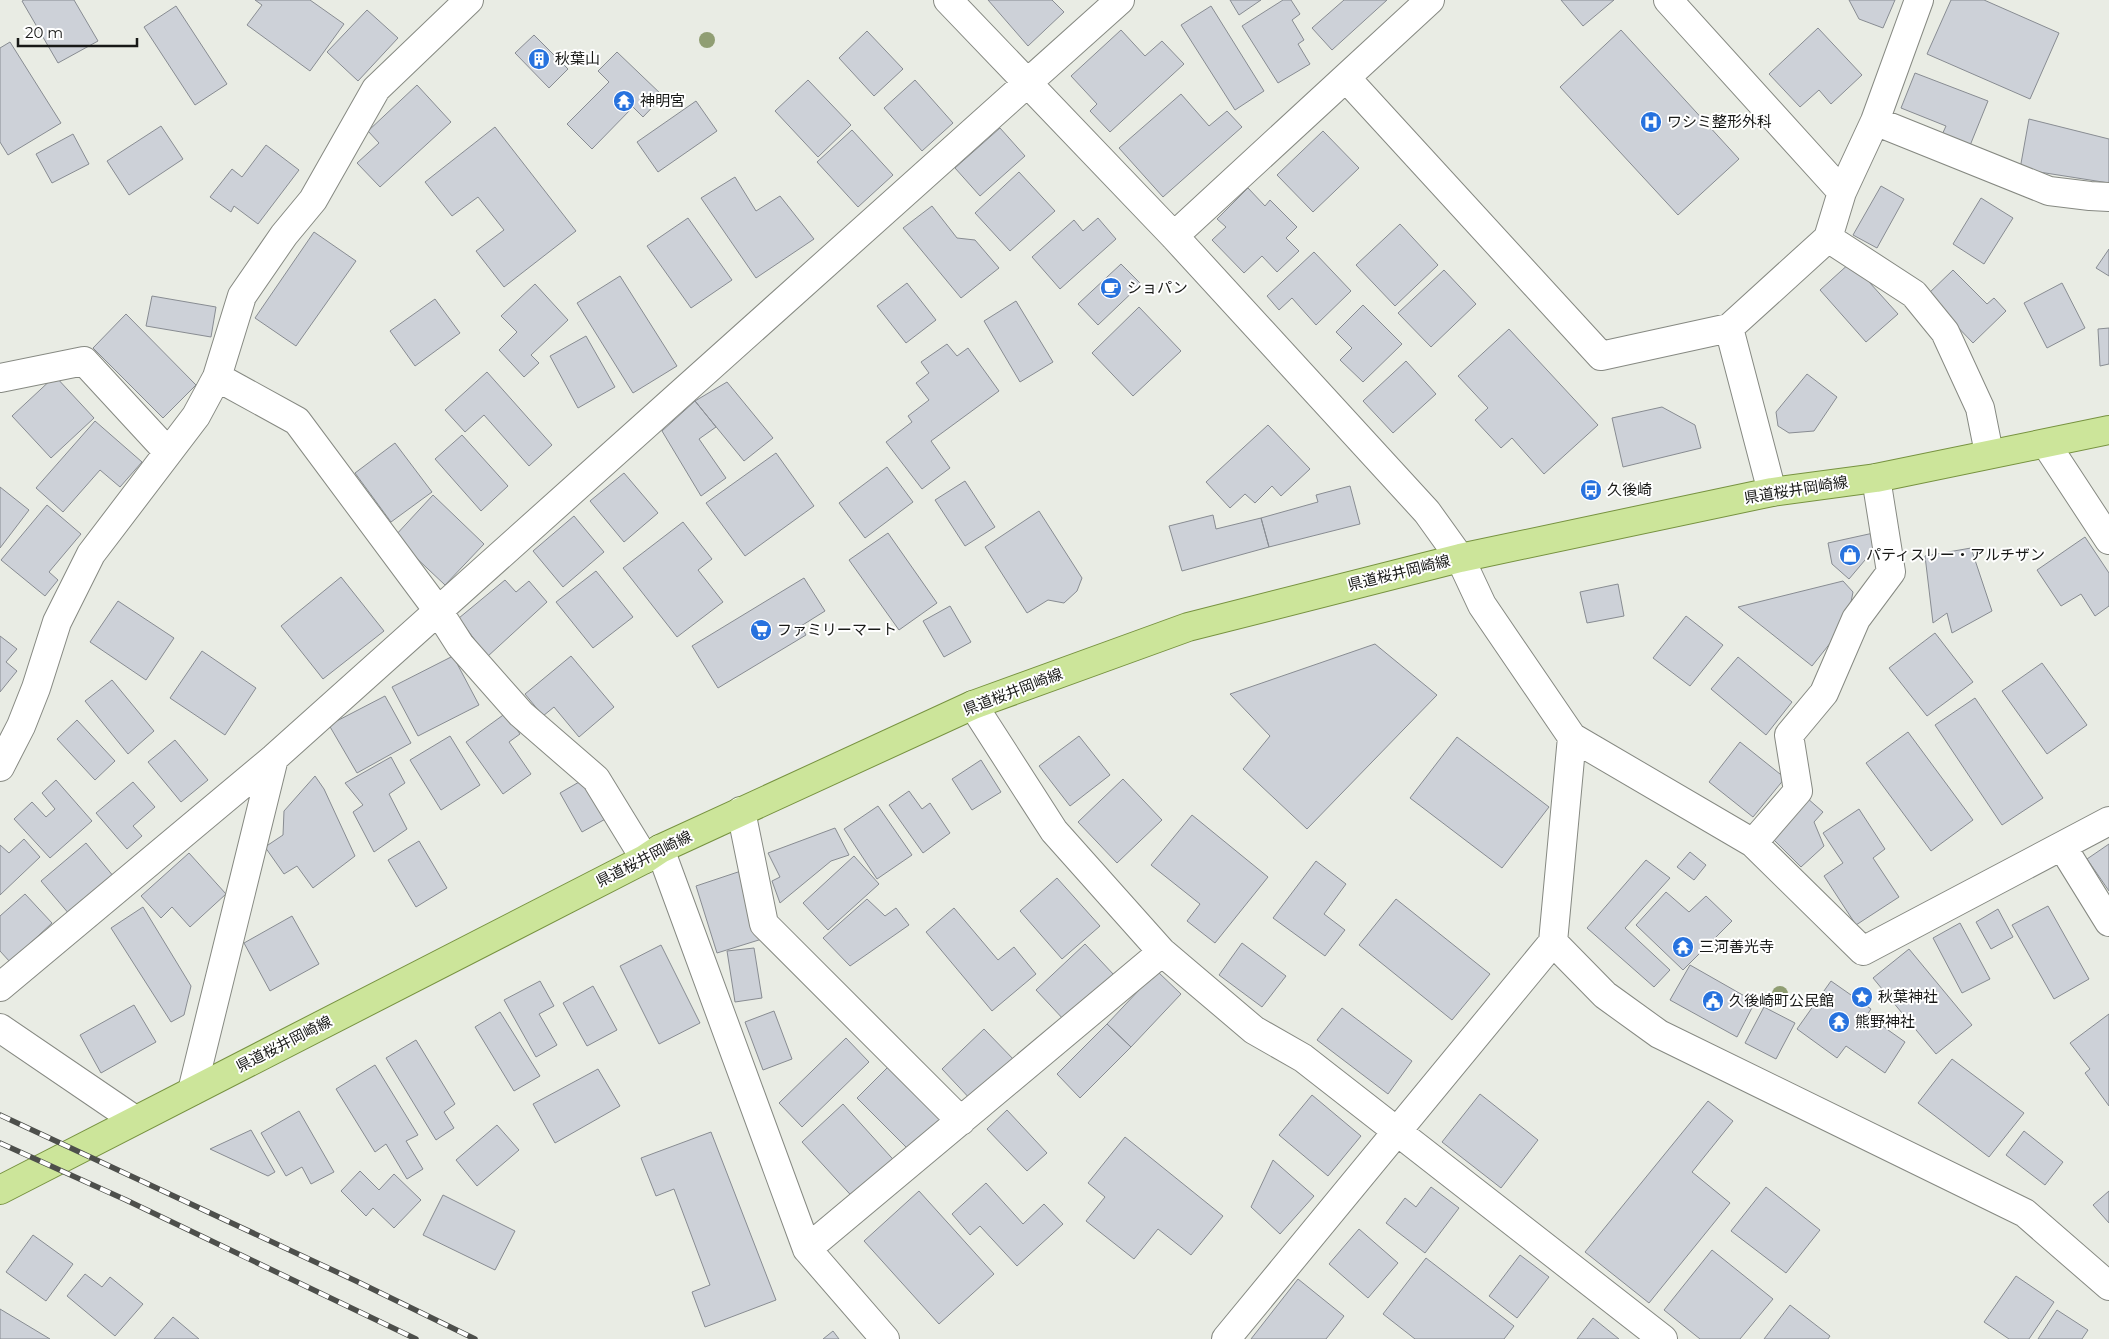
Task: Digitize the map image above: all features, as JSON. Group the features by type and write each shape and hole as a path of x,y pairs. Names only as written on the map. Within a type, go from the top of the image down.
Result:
{"main road":[{"name":"県道桜井岡崎線","path":"0,1190 652,854 972,705 1188,627 1460,558 1772,492 1876,478 1989,453 2046,444 2109,430"}],"street":[{"path":"0,767 21,726 36,688 57,622 91,554 196,416 217,377 242,296 284,235 313,200 376,89 469,0"},
{"path":"948,0 1174,236 1427,512 1460,558 1482,604 1572,737 1753,843 1863,951 2109,821"},
{"path":"0,987 274,758 1120,0"},
{"path":"1174,236 1347,79 1430,0"},
{"path":"1668,0 1842,192"},
{"path":"1347,79 1601,356 1729,328 1828,238 1842,192 1875,121 1919,0"},
{"path":"1875,121 2048,191 2090,196 2109,196"},
{"path":"1828,238 1914,294 1945,332 1980,408 1989,453"},
{"path":"1729,328 1772,492"},
{"path":"0,378 84,361 168,452"},
{"path":"217,377 296,421 439,612 460,645 522,714 596,779 652,854 807,1248 885,1339"},
{"path":"2046,444 2109,540"},
{"path":"1753,843 1798,791 1789,735 1824,692 1856,619 1891,572 1876,478"},
{"path":"972,705 1054,831 1162,952 1254,1030 1303,1058 1663,1339"},
{"path":"1226,1339 1553,942 1572,737"},
{"path":"192,1091 274,758"},
{"path":"741,812 764,924 961,1121"},
{"path":"2062,846 2109,922"},
{"path":"1553,942 1605,995 1659,1034 2025,1213 2109,1286"},
{"path":"807,1248 1162,952"},
{"path":"0,1028 135,1120"}],"building":[{"path":"74,0 98,41 58,63 22,1"},
{"path":"255,0 310,0 344,24 310,71 247,25 262,5"},
{"path":"988,0 1052,0 1064,12 1028,46"},
{"path":"1230,0 1261,0 1239,15"},
{"path":"1283,0 1291,0 1300,14 1292,20 1304,40 1298,44 1310,64 1278,83 1242,26"},
{"path":"1344,0 1387,0 1332,50 1312,28"},
{"path":"1561,0 1614,0 1583,26"},
{"path":"1849,0 1895,0 1883,28 1859,19"},
{"path":"1951,0 1984,0 2059,33 2030,99 1927,54"},
{"path":"176,6 227,84 195,105 144,27"},
{"path":"1211,6 1264,91 1235,110 1181,25"},
{"path":"367,10 398,38 358,81 327,52"},
{"path":"1818,28 1862,75 1831,104 1819,90 1800,107 1769,74"},
{"path":"1121,30 1145,56 1162,41 1184,64 1110,132 1090,111 1097,104 1071,76"},
{"path":"1621,30 1739,159 1678,215 1560,87"},
{"path":"867,31 903,69 874,96 839,58"},
{"name":"秋葉山","path":"534,35 568,69 549,88 515,53"},
{"path":"10,42 61,123 8,155 0,142 0,48"},
{"name":"神明宮","path":"617,52 663,96 643,117 633,107 592,149 567,124 609,82 598,71"},
{"path":"1915,73 1988,101 1969,148 1941,137 1946,126 1901,108"},
{"path":"808,80 851,125 818,157 775,111"},
{"path":"915,80 953,123 922,151 884,108"},
{"path":"417,85 451,122 380,187 357,163 379,143 368,131"},
{"path":"1181,94 1209,126 1227,111 1242,127 1163,197 1119,148"},
{"path":"696,101 717,131 658,172 637,142"},
{"path":"2029,119 2109,139 2109,183 2020,169"},
{"path":"161,126 183,159 129,195 107,161"},
{"path":"495,127 576,231 504,287 476,251 504,230 478,197 452,216 425,182"},
{"path":"1000,128 1025,156 980,196 955,168"},
{"path":"852,130 893,175 858,207 817,162"},
{"path":"1323,131 1359,168 1313,212 1277,175"},
{"path":"73,134 89,164 52,183 36,154"},
{"path":"266,145 299,170 258,224 234,206 231,212 210,197 232,169 242,177"},
{"path":"1019,172 1055,211 1010,251 975,213"},
{"path":"735,177 756,211 780,196 814,239 756,278 701,198"},
{"path":"1881,186 1904,199 1877,248 1853,235"},
{"path":"1248,188 1265,206 1270,200 1297,227 1286,238 1299,251 1277,272 1262,256 1244,273 1212,240 1226,227 1217,219"},
{"path":"1981,198 2013,218 1984,264 1953,244"},
{"path":"932,206 957,238 975,240 999,268 961,298 903,228"},
{"path":"688,218 732,280 691,308 647,246"},
{"path":"1098,218 1116,239 1060,289 1032,257 1074,220 1083,231"},
{"path":"1400,224 1438,265 1395,306 1356,265"},
{"path":"314,232 356,261 296,346 255,318"},
{"path":"2109,249 2109,276 2096,268"},
{"path":"1314,252 1351,291 1316,325 1292,298 1279,310 1267,296"},
{"path":"1851,262 1898,314 1866,342 1820,290"},
{"path":"1121,264 1141,284 1098,325 1078,304"},
{"path":"1444,270 1476,304 1431,347 1398,313"},
{"path":"1953,270 1987,304 1994,298 2006,311 1973,343 1927,295"},
{"path":"620,276 677,366 633,393 577,303"},
{"path":"907,283 936,320 906,343 877,306"},
{"path":"2062,283 2085,328 2047,348 2024,303"},
{"path":"535,284 568,320 531,355 539,363 524,377 499,350 517,332 501,316"},
{"path":"152,296 216,307 211,337 146,326"},
{"path":"435,299 460,333 415,366 390,331"},
{"path":"1016,301 1053,362 1020,382 984,321"},
{"path":"1363,305 1402,344 1363,382 1340,360 1352,348 1336,332"},
{"path":"1139,307 1181,351 1133,396 1092,353"},
{"path":"126,314 196,385 163,418 93,348"},
{"path":"2109,328 2109,364 2100,366 2098,329"},
{"path":"1509,329 1598,425 1544,474 1512,438 1501,448 1475,420 1488,408 1458,376"},
{"path":"586,336 615,387 578,408 550,356"},
{"path":"947,344 957,356 968,348 999,391 931,441 950,468 922,489 886,442 912,422 908,416 929,400 916,383 929,373 921,362"},
{"path":"1406,361 1436,394 1393,433 1363,401"},
{"path":"487,372 552,445 529,466 484,415 465,432 445,410"},
{"path":"1807,374 1837,397 1814,431 1789,433 1778,426 1776,412"},
{"path":"55,376 94,418 51,458 12,416"},
{"path":"727,382 773,438 744,461 695,401"},
{"path":"695,401 716,427 699,439 726,478 701,496 662,431"},
{"path":"1662,407 1695,425 1701,448 1623,467 1612,418"},
{"path":"95,421 142,462 120,487 100,470 63,512 36,488"},
{"path":"1268,425 1310,469 1281,496 1272,486 1255,503 1245,494 1230,508 1206,482"},
{"path":"462,435 508,486 481,511 435,459"},
{"path":"395,443 432,492 391,522 355,473"},
{"path":"776,453 814,506 745,556 706,503"},
{"path":"887,467 913,502 865,538 839,503"},
{"path":"624,473 658,513 624,542 590,501"},
{"path":"965,481 995,527 965,546 935,500"},
{"path":"1350,486 1360,524 1269,547 1261,518 1318,502 1316,495"},
{"path":"0,487 29,510 0,548"},
{"path":"433,495 484,544 445,585 394,537"},
{"path":"47,505 81,534 49,572 58,580 45,596 1,560"},
{"path":"1039,511 1082,578 1077,591 1064,603 1048,600 1027,613 985,547"},
{"path":"1213,515 1216,529 1261,518 1269,547 1182,571 1169,526"},
{"path":"574,516 604,552 563,587 533,551"},
{"path":"683,522 712,559 698,570 723,602 677,637 623,568"},
{"name":"パティスリー・アルチザン","path":"1878,532 1876,547 1849,579 1832,564 1828,543"},
{"path":"888,533 937,603 899,630 849,560"},
{"path":"2085,537 2109,573 2109,606 2095,616 2081,594 2061,606 2037,570"},
{"path":"1971,548 1992,611 1952,633 1947,613 1933,623 1925,556"},
{"path":"596,571 633,617 593,648 556,602"},
{"path":"341,577 384,631 323,679 281,626"},
{"name":"ファミリーマート","path":"804,578 825,611 801,626 806,635 718,688 692,646"},
{"path":"505,580 516,592 529,581 547,602 487,657 459,618"},
{"path":"1843,581 1853,592 1847,622 1812,666 1738,607"},
{"path":"1618,584 1624,616 1587,623 1580,592"},
{"path":"118,601 174,638 146,680 90,642"},
{"path":"950,606 971,642 944,657 923,621"},
{"path":"1686,616 1723,645 1690,686 1653,658"},
{"path":"1935,633 1973,682 1927,716 1889,668"},
{"path":"0,636 17,649 6,662 17,671 0,692"},
{"path":"1375,644 1437,695 1307,829 1243,769 1270,736 1230,694"},
{"path":"202,651 256,688 225,735 170,698"},
{"path":"453,656 479,705 418,736 392,687"},
{"path":"571,656 614,707 579,737 554,707 543,716 525,694"},
{"path":"1738,657 1792,702 1766,735 1711,689"},
{"path":"2042,663 2087,725 2047,754 2002,691"},
{"path":"112,680 154,731 128,754 85,701"},
{"path":"385,696 411,743 357,773 329,725"},
{"path":"1975,698 2043,798 2002,825 1935,725"},
{"path":"506,713 520,734 509,742 531,774 503,794 466,742"},
{"path":"77,720 115,761 95,780 57,739"},
{"path":"1908,732 1973,820 1931,851 1866,763"},
{"path":"450,736 480,785 441,810 410,760"},
{"path":"1079,736 1110,775 1070,806 1039,766"},
{"path":"1457,737 1549,807 1502,868 1410,798"},
{"path":"175,740 208,780 181,802 148,762"},
{"path":"1740,742 1785,778 1753,817 1709,782"},
{"path":"391,757 405,783 389,794 407,829 374,852 353,812 363,805 345,783"},
{"path":"981,760 1001,792 972,810 952,779"},
{"path":"315,776 324,789 355,856 313,888 297,866 284,874 265,847 283,835 284,811"},
{"path":"586,778 609,817 582,832 560,793"},
{"path":"1123,779 1162,820 1117,863 1078,822"},
{"path":"56,780 92,821 50,858 14,819 32,802 46,817 55,809 42,793"},
{"path":"133,782 155,807 133,826 142,836 127,849 96,813"},
{"path":"909,791 922,809 930,803 950,833 923,853 889,805"},
{"path":"1807,798 1823,812 1814,822 1824,846 1801,867 1771,837"},
{"path":"878,806 912,855 877,879 844,829"},
{"path":"1859,809 1885,849 1873,858 1899,897 1856,925 1824,876 1843,863 1823,833"},
{"path":"1192,815 1268,877 1215,943 1187,921 1200,904 1151,865"},
{"path":"835,828 849,855 831,861 780,903 772,881 780,877 768,853"},
{"path":"24,839 40,857 0,895 0,845 9,853"},
{"path":"419,841 447,888 416,907 388,860"},
{"path":"86,843 114,877 70,915 41,881"},
{"path":"2109,844 2109,891 2087,859"},
{"path":"1690,852 1706,865 1694,880 1677,867"},
{"path":"189,853 226,894 190,927 172,907 161,918 141,896"},
{"path":"854,856 879,884 828,930 803,903"},
{"path":"1646,860 1670,878 1625,928 1670,970 1654,987 1587,928"},
{"path":"1316,861 1346,884 1324,914 1345,930 1325,956 1273,918"},
{"path":"741,871 762,939 717,953 696,886"},
{"path":"1057,878 1100,926 1062,959 1020,911"},
{"name":"三河善光寺","path":"1666,892 1689,912 1706,896 1732,921 1683,970 1636,925"},
{"path":"25,894 52,923 10,962 0,951 0,916"},
{"path":"867,899 885,916 896,908 909,925 850,966 823,938"},
{"path":"1396,899 1490,974 1452,1020 1359,945"},
{"path":"2048,906 2089,979 2054,999 2012,925"},
{"path":"143,907 191,986 184,1015 171,1022 111,928"},
{"path":"954,908 998,960 1014,947 1036,974 992,1011 926,932"},
{"path":"1998,909 2013,937 1991,949 1976,922"},
{"path":"292,916 319,964 270,991 244,943"},
{"path":"1960,923 1990,979 1962,993 1933,938"},
{"path":"1242,943 1286,976 1262,1007 1219,975"},
{"path":"1085,944 1114,975 1065,1021 1036,990"},
{"path":"661,945 700,1023 659,1044 620,966"},
{"path":"754,948 762,998 735,1002 727,951"},
{"path":"1909,949 1972,1025 1936,1054 1873,978"},
{"name":"久後崎町公民館","path":"1690,965 1755,1002 1737,1037 1670,1000"},
{"path":"1157,971 1181,994 1131,1047 1107,1024"},
{"path":"540,981 554,1006 539,1014 557,1045 536,1057 504,1000"},
{"name":"熊野神社","path":"1831,981 1871,1009 1867,1015 1905,1042 1885,1073 1846,1046 1837,1058 1797,1029"},
{"path":"593,986 617,1030 587,1046 563,1003"},
{"path":"134,1005 156,1042 101,1073 80,1035"},
{"path":"1764,1007 1795,1023 1776,1059 1745,1043"},
{"path":"1342,1008 1412,1061 1388,1094 1317,1040"},
{"path":"774,1011 792,1059 763,1070 745,1022"},
{"path":"500,1012 540,1076 514,1091 475,1027"},
{"path":"2109,1014 2109,1106 2085,1073 2090,1069 2070,1043"},
{"path":"1107,1024 1131,1047 1080,1098 1057,1074"},
{"path":"984,1029 1017,1063 974,1103 942,1069"},
{"path":"846,1038 869,1062 802,1127 779,1103"},
{"path":"416,1040 455,1104 444,1112 454,1128 436,1140 386,1058"},
{"path":"1952,1059 2024,1113 1989,1157 1918,1103"},
{"path":"375,1065 418,1135 406,1141 423,1169 407,1179 386,1144 375,1152 336,1089"},
{"path":"889,1066 946,1123 913,1154 857,1098"},
{"path":"598,1069 620,1106 555,1143 533,1104"},
{"path":"1480,1094 1538,1140 1501,1188 1442,1142"},
{"path":"1312,1095 1361,1136 1328,1176 1279,1135"},
{"path":"1708,1101 1733,1121 1692,1172 1730,1203 1649,1303 1585,1252"},
{"path":"843,1104 900,1167 859,1204 802,1142"},
{"path":"1007,1110 1047,1153 1027,1171 987,1129"},
{"path":"299,1111 334,1172 311,1184 302,1167 286,1176 261,1133"},
{"path":"497,1125 519,1150 477,1186 456,1160"},
{"path":"251,1130 275,1172 268,1176 210,1149"},
{"path":"2024,1131 2063,1162 2045,1185 2006,1155"},
{"path":"711,1132 776,1300 705,1327 692,1292 710,1285 674,1189 656,1196 641,1158"},
{"path":"1125,1137 1223,1216 1191,1255 1158,1229 1134,1259 1086,1221 1105,1197 1088,1183"},
{"path":"1273,1160 1314,1196 1280,1234 1251,1207"},
{"path":"360,1171 379,1190 394,1174 421,1200 394,1228 373,1208 366,1216 341,1191"},
{"path":"986,1183 1023,1224 1044,1204 1063,1224 1017,1266 980,1226 970,1235 952,1214"},
{"path":"1431,1187 1459,1208 1425,1253 1386,1223 1405,1198 1416,1207"},
{"path":"1766,1187 1820,1230 1786,1273 1731,1231"},
{"path":"919,1191 994,1274 939,1324 864,1241"},
{"path":"2109,1191 2109,1223 2093,1205"},
{"path":"443,1195 515,1231 495,1270 423,1235"},
{"path":"1359,1229 1398,1263 1368,1298 1329,1264"},
{"path":"33,1235 73,1264 46,1301 6,1272"},
{"path":"1712,1250 1773,1299 1740,1339 1700,1339 1664,1310"},
{"path":"1520,1255 1549,1277 1517,1318 1489,1296"},
{"path":"1426,1258 1514,1326 1504,1339 1415,1339 1383,1314"},
{"path":"85,1274 102,1287 110,1277 143,1304 115,1336 67,1296"},
{"path":"2016,1276 2054,1302 2029,1339 2009,1339 1984,1322"},
{"path":"1298,1279 1344,1316 1326,1339 1251,1339"},
{"path":"1790,1305 1830,1336 1828,1339 1764,1339"},
{"path":"0,1309 50,1339 0,1339"},
{"path":"2057,1310 2088,1330 2082,1339 2038,1339"},
{"path":"173,1317 199,1339 154,1339"},
{"path":"1593,1318 1619,1339 1577,1339"},
{"path":"833,1331 839,1339 823,1339"}],"railway":[{"path":"0,1115 356,1281 475,1339"},
{"path":"0,1143 126,1200 416,1339"}],"place":[{"name":"秋葉山","path":"539,59"},
{"name":"神明宮","path":"624,101"},
{"name":"ワシミ整形外科","path":"1651,122"},
{"name":"ショパン","path":"1111,288"},
{"name":"久後崎","path":"1591,490"},
{"name":"パティスリー・アルチザン","path":"1850,555"},
{"name":"ファミリーマート","path":"761,630"},
{"name":"三河善光寺","path":"1683,947"},
{"name":"秋葉神社","path":"1862,997"},
{"name":"久後崎町公民館","path":"1713,1001"},
{"name":"熊野神社","path":"1839,1022"}]}
